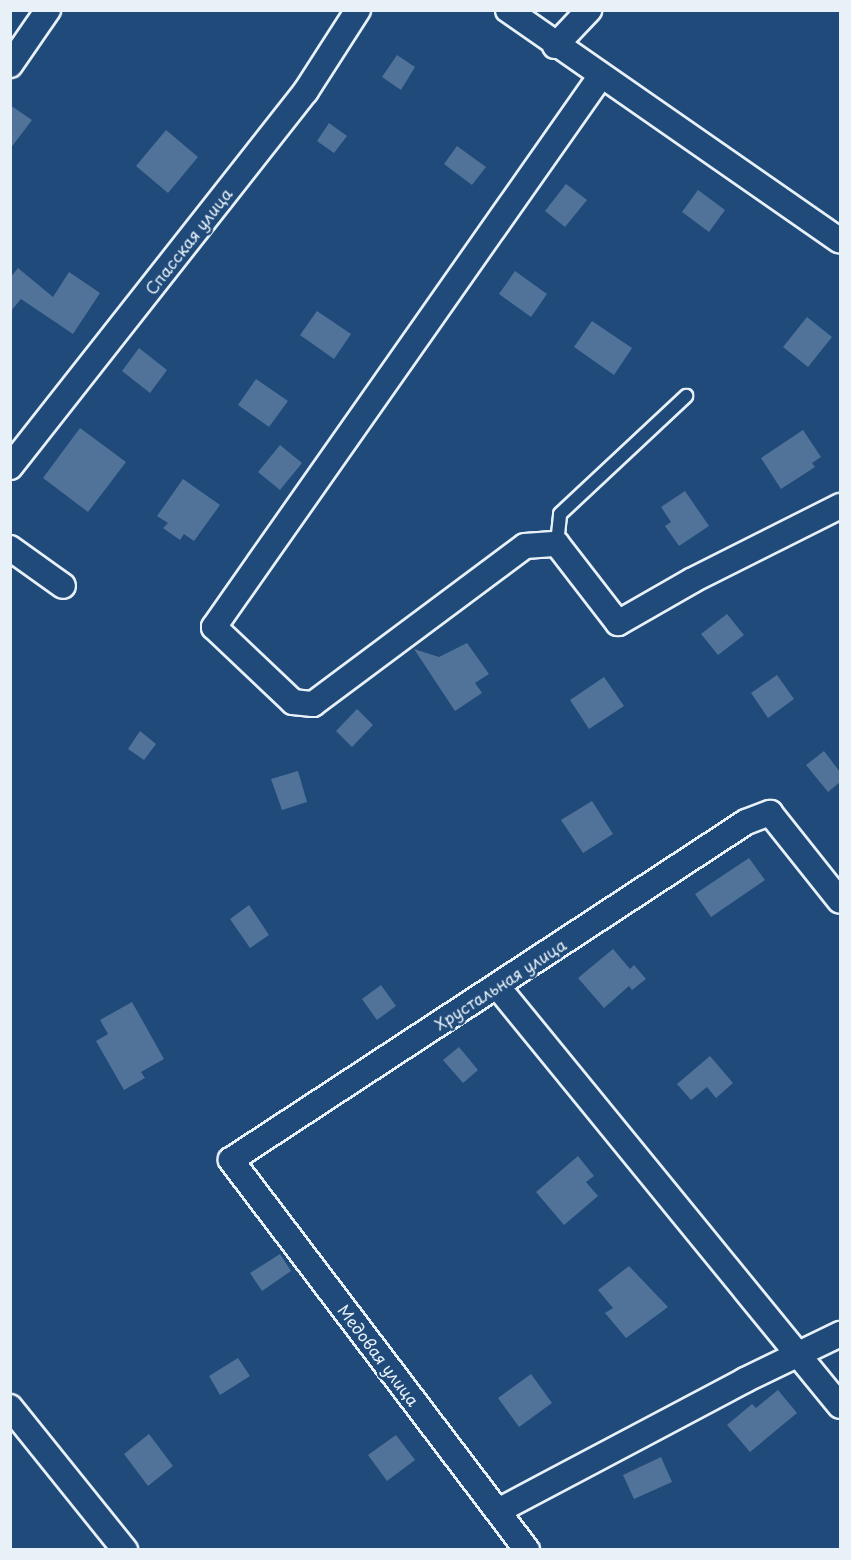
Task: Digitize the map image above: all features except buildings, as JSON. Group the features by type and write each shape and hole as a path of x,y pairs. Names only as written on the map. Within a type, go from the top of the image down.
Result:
{"street":[{"path":"10,65 48,10"},
{"name":"Спасская улица","path":"10,467 306,91 358,10"},
{"path":"508,10 555,46 840,241"},
{"path":"555,46 589,10"},
{"path":"600,77 214,627 292,702 313,704 525,546 557,544 618,623 693,580 840,506"},
{"path":"10,548 63,586"},
{"name":"Хрустальная улица","path":"231,1160 746,822 770,813 840,901"},
{"path":"497,986 840,1406"},
{"name":"Медовая улица","path":"231,1160 527,1550"},
{"path":"498,1511 745,1380 840,1334"},
{"path":"10,1407 124,1550"}],"lane":[{"path":"557,544 560,514 686,396"}]}
